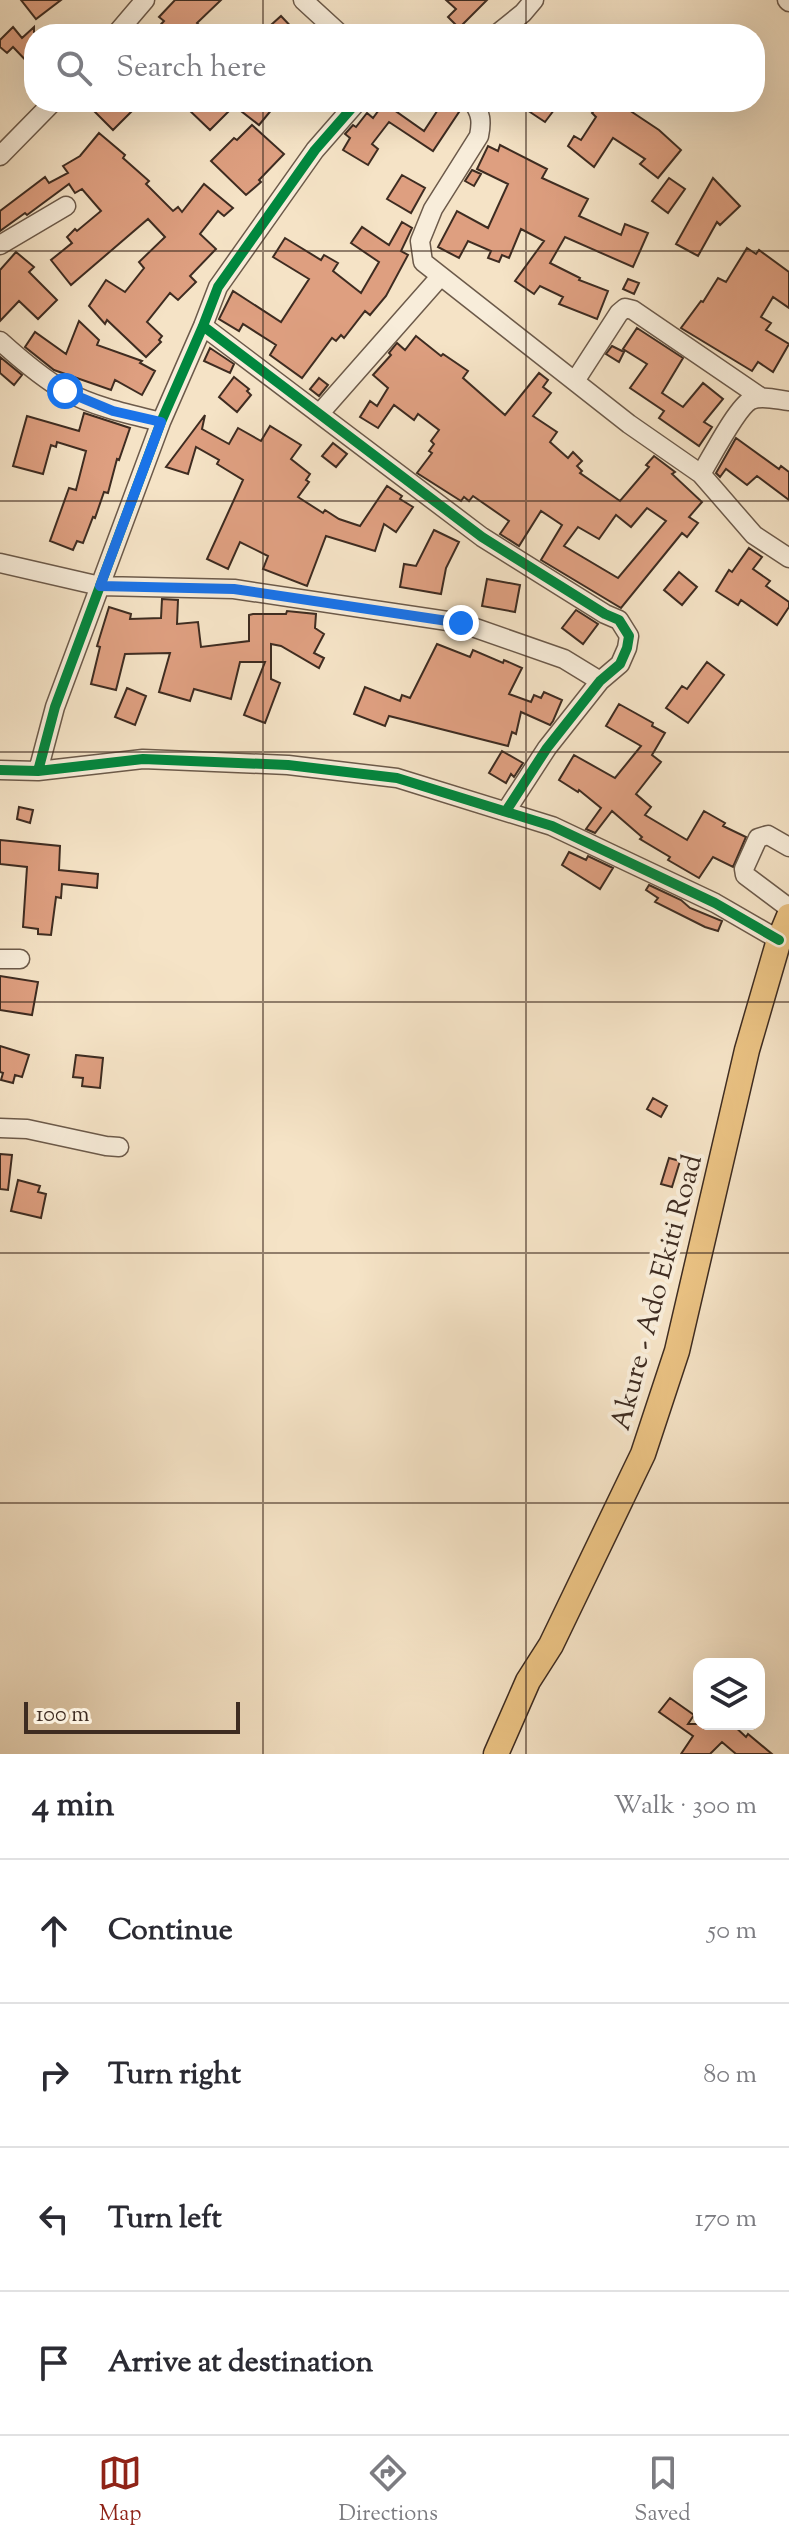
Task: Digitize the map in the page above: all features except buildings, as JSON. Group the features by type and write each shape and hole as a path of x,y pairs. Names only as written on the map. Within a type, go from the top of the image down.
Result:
{"main road":[{"name":"Akure - Ado Ekiti Road","path":"496,1754 528,1681 551,1645 643,1454 677,1351 747,1050 789,916"}],"street":[{"path":"125,24 145,0"},
{"path":"303,0 329,24"},
{"path":"509,24 534,0"},
{"path":"0,156 43,112"},
{"path":"38,771 55,707 100,586 161,422 218,287 315,150 348,112"},
{"path":"479,112 482,123 479,136 433,209 420,241 423,262 439,278 629,424 701,474 754,535 789,558"},
{"path":"0,245 66,206"},
{"path":"320,413 439,278"},
{"path":"575,381 625,308 633,310 762,398"},
{"path":"203,326 482,537 619,620 629,636 620,664 600,681 547,748 506,811"},
{"path":"0,341 65,391 113,411 161,422"},
{"path":"701,474 738,412 750,400 789,401"},
{"path":"0,563 100,586 234,589 461,623 564,659 600,681"},
{"path":"0,770 38,771 143,759 288,765 397,778 552,826 715,903 779,940"},
{"path":"789,847 768,835 758,838 744,869 745,875 789,908"},
{"path":"0,959 20,959"},
{"path":"0,1128 27,1129 119,1147"}],"cycle path":[{"path":"38,771 55,707 161,422 218,287 315,150 348,112"},
{"path":"203,326 482,537 619,620 629,636 620,664 600,681 547,748 506,811"},
{"path":"0,770 38,771 143,759 288,765 397,778 552,826 715,903 779,940"}],"route":[{"path":"65,391 113,411 161,422 100,586 234,589 461,623"}]}
